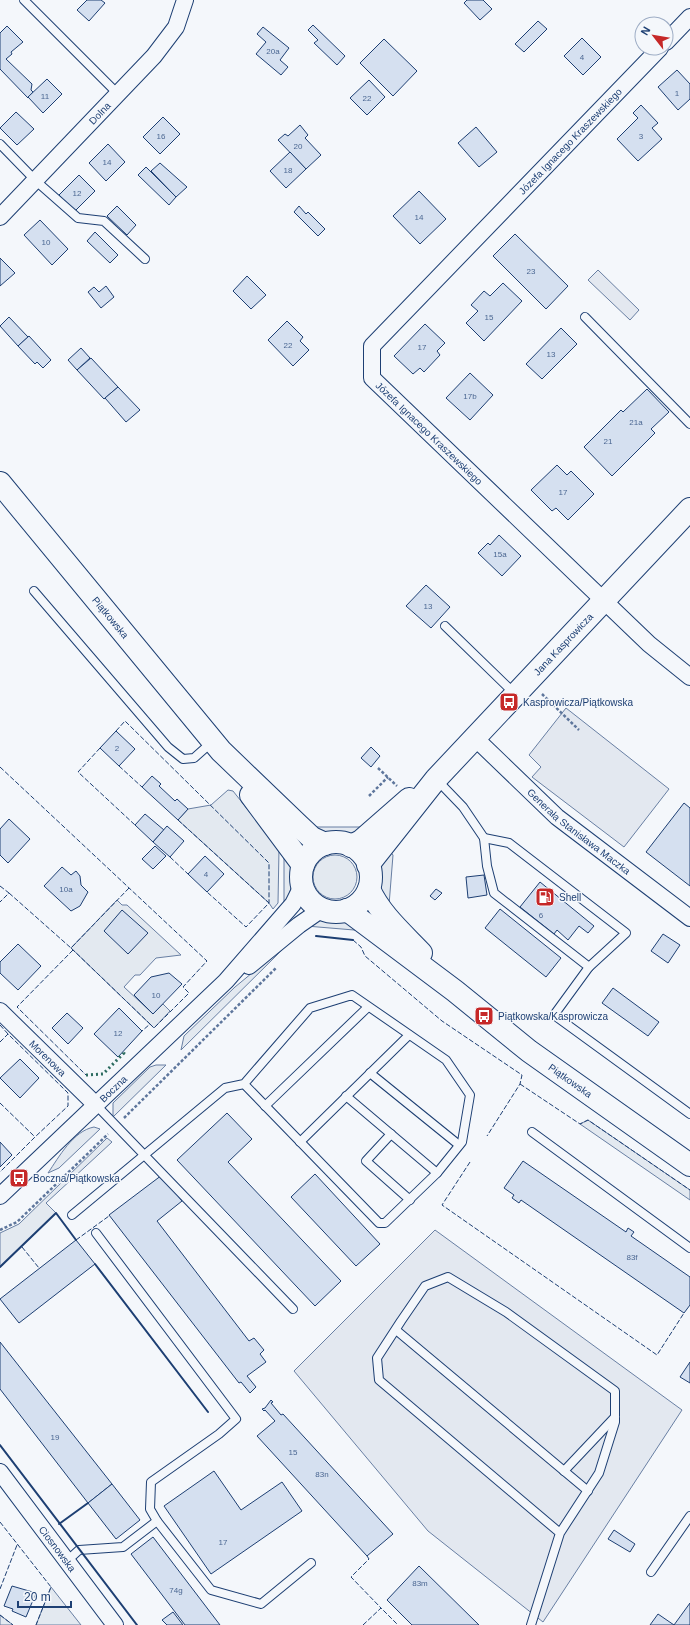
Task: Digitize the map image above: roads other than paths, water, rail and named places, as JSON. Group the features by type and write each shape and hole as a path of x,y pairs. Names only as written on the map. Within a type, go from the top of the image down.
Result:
{"main road":[{"name":"Piątkowska","path":"0,483 217,746 303,830 312,838 326,844"},
{"name":"Jana Kasprowicza","path":"368,865 436,779 690,509"},
{"name":"Piątkowska","path":"217,746 244,787 303,865"},
{"name":"Jana Kasprowicza","path":"351,846 361,841 408,800 436,779"},
{"path":"334,842 351,846 362,854 368,865 370,877 369,889 356,905 347,910 339,912 322,909 313,904 306,896 302,886 301,875 303,865 308,856 316,848 326,844 334,842"},
{"name":"Piątkowska","path":"369,889 374,901 385,916 455,991"},
{"name":"Piątkowska","path":"347,910 455,991 529,1051 690,1165"}],"street":[{"name":"Dolna","path":"0,218 154,56 176,27 185,0"},
{"path":"674,34 690,17"},
{"name":"Józefa Ignacego Kraszewskiego","path":"652,56 372,346 372,378 605,600 649,644 690,677"},
{"name":"Generała Stanisława Maczka","path":"475,738 557,817 690,918"},
{"name":"Boczna","path":"0,1196 226,981 293,904 302,886"},
{"name":"Boczna","path":"226,981 322,909"},
{"name":"Morenowa","path":"0,1012 96,1105"},
{"name":"Ciosnowska","path":"0,1472 116,1625"}],"lane":[{"path":"24,0 118,93"},
{"path":"0,144 36,181 78,218 104,221 145,258"},
{"path":"585,316 690,424"},
{"path":"34,591 168,747 183,759 194,758 217,746"},
{"path":"445,626 522,688"},
{"path":"436,779 463,807 484,838 487,866 494,893 589,967"},
{"path":"484,838 509,843 626,933 589,967 554,1015 690,1114"},
{"path":"72,1215 225,1088 244,1084 310,1008 352,995 446,1060 470,1095 462,1142 437,1173 410,1200 385,1223 379,1223 244,1084"},
{"path":"265,1106 368,1007"},
{"path":"300,1142 409,1034"},
{"path":"370,1073 459,1145"},
{"path":"346,1096 437,1173"},
{"path":"96,1105 293,1309"},
{"path":"532,1132 690,1248"},
{"path":"391,1134 366,1161 410,1200"},
{"path":"96,1232 236,1419 219,1434 151,1482 150,1509 157,1521 212,1590 261,1604 311,1563"},
{"path":"531,1625 560,1532 599,1473 615,1417 615,1391 506,1312 448,1277 425,1286 378,1358 379,1380 560,1532"},
{"path":"396,1330 588,1490"},
{"path":"564,1471 615,1417"},
{"path":"652,1572 690,1516"},
{"path":"68,1560 79,1550 123,1547 157,1521"}],"place":[{"name":"Kasprowicza/Piątkowska","path":"509,702"},
{"name":"Shell","path":"545,897"},
{"name":"Piątkowska/Kasprowicza","path":"484,1016"},
{"name":"Boczna/Piątkowska","path":"19,1178"}]}
